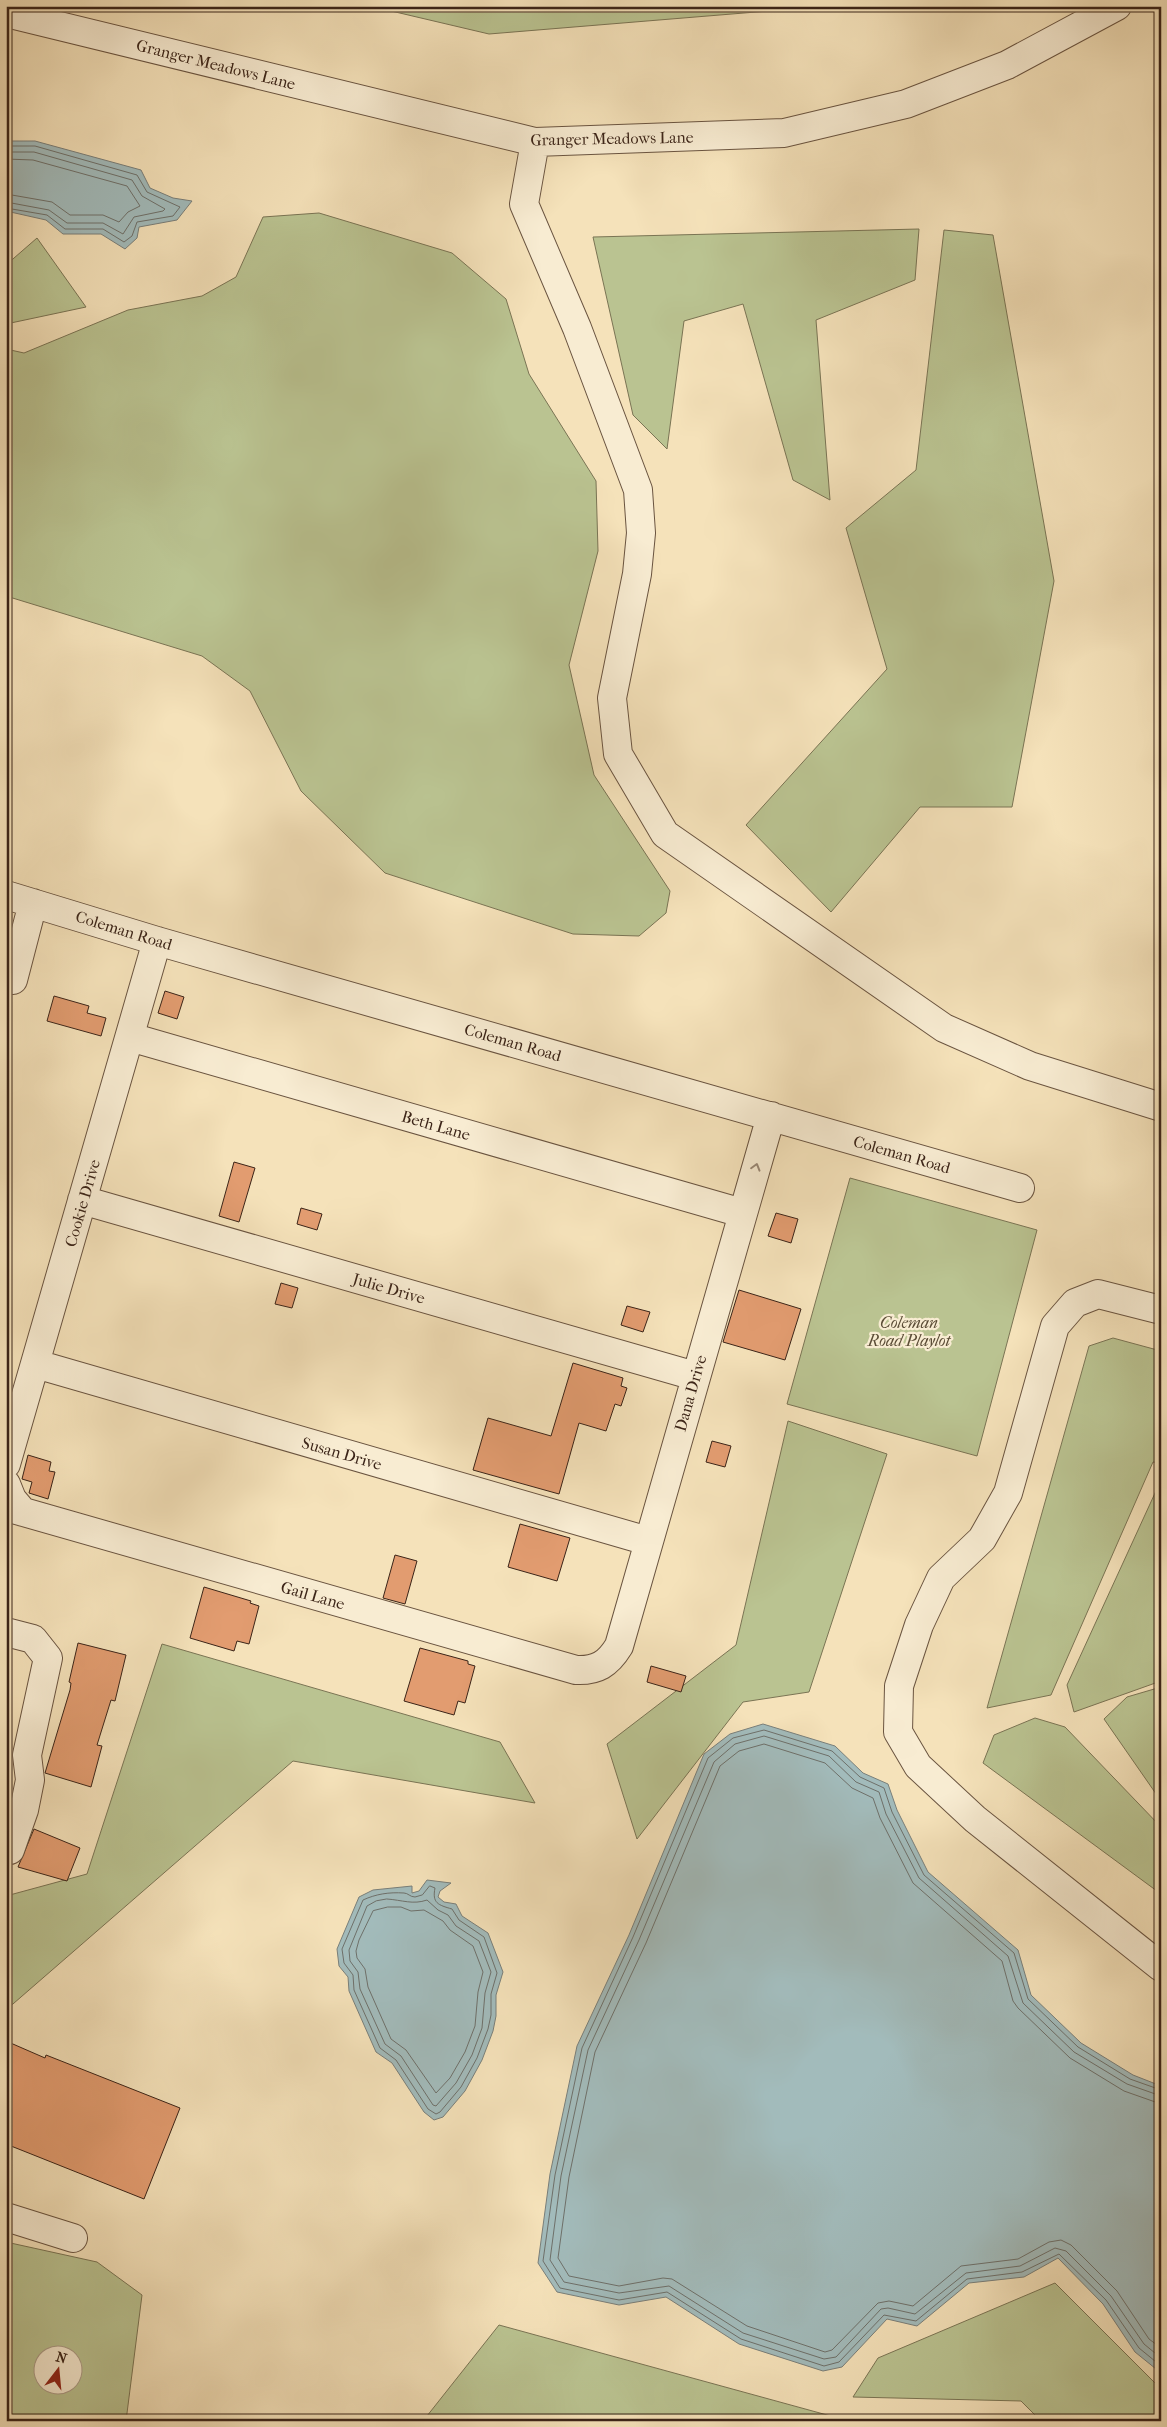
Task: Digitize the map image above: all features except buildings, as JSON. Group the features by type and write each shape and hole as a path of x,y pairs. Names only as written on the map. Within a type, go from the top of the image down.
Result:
{"street":[{"name":"Granger Meadows Lane","path":"6,13 535,142 784,133 906,104 1007,65 1117,6"},
{"path":"535,142 524,204 577,328 638,490 641,532 637,574 612,698 618,754 664,834 944,1028 1030,1066 1161,1108"},
{"name":"Coleman Road","path":"6,895 157,941 1020,1188"},
{"path":"6,978 13,980 33,903"},
{"name":"Cookie Drive","path":"6,1464 157,941"},
{"name":"Beth Lane","path":"130,1037 742,1214"},
{"name":"Dana Drive","path":"602,1664 612,1656 619,1646 771,1116"},
{"name":"Julie Drive","path":"82,1200 695,1376"},
{"path":"1161,1310 1098,1294 1075,1303 1055,1326 1008,1493 982,1539 941,1578 919,1626 899,1686 898,1732 918,1766 976,1819 1161,1967"},
{"name":"Susan Drive","path":"36,1364 648,1541"},
{"path":"6,1484 15,1509"},
{"name":"Gail Lane","path":"15,1509 576,1670 591,1671 602,1664"},
{"path":"6,1632 32,1639 48,1658 17,1752 28,1787 24,1810 10,1850"},
{"path":"6,2217 73,2238"}],"green space":[{"path":"370,6 829,6 489,34"},
{"path":"319,213 452,253 506,299 529,374 596,481 598,551 569,665 594,775 670,891 666,913 639,936 573,934 385,873 301,791 250,691 202,656 6,596 6,349 24,353 128,310 202,296 236,277 263,217"},
{"path":"919,229 915,280 816,320 830,500 793,480 743,304 684,321 667,449 633,415 593,237"},
{"path":"944,230 993,235 1054,581 1012,807 920,807 831,912 746,825 887,669 846,528 916,470"},
{"path":"37,238 86,307 6,324 6,265"},
{"name":"Coleman Road Playlot","path":"850,1178 1037,1230 977,1456 787,1404"},
{"path":"1113,1338 1161,1351 1161,1463 1153,1462 1051,1695 987,1708 1089,1346"},
{"path":"788,1421 887,1454 809,1692 743,1702 637,1839 607,1744 736,1645"},
{"path":"1161,1480 1161,1681 1074,1712 1067,1685"},
{"path":"162,1644 500,1742 535,1803 293,1761 6,2010 6,1896 87,1874"},
{"path":"1161,1687 1161,1801 1104,1719 1127,1697"},
{"path":"1035,1718 1065,1727 1161,1827 1161,1894 983,1763 994,1735"},
{"path":"6,2242 97,2262 142,2295 126,2421 6,2421"},
{"path":"1055,2283 1161,2389 1161,2421 1041,2421 1021,2401 853,2397 878,2358"},
{"path":"499,2325 849,2421 423,2421"}],"water":[{"path":"6,141 35,141 141,170 150,188 173,198 192,201 177,220 139,227 137,238 125,249 101,234 63,234 46,220 6,211"},
{"path":"763,1724 835,1746 863,1773 888,1784 897,1810 928,1872 1018,1950 1031,1995 1081,2043 1133,2075 1161,2086 1161,2373 1135,2352 1103,2304 1058,2258 1024,2277 969,2283 917,2326 887,2319 842,2367 823,2371 739,2344 666,2297 619,2305 557,2292 538,2263 550,2174 577,2046 629,1935 704,1754 730,1734"},
{"path":"427,1880 451,1883 440,1891 438,1897 444,1902 456,1904 462,1916 488,1933 503,1972 496,1995 496,2016 493,2031 482,2060 465,2091 443,2117 434,2120 424,2112 392,2063 376,2052 349,1991 348,1977 339,1966 337,1949 359,1897 373,1890 412,1886 412,1893 419,1891"}]}
